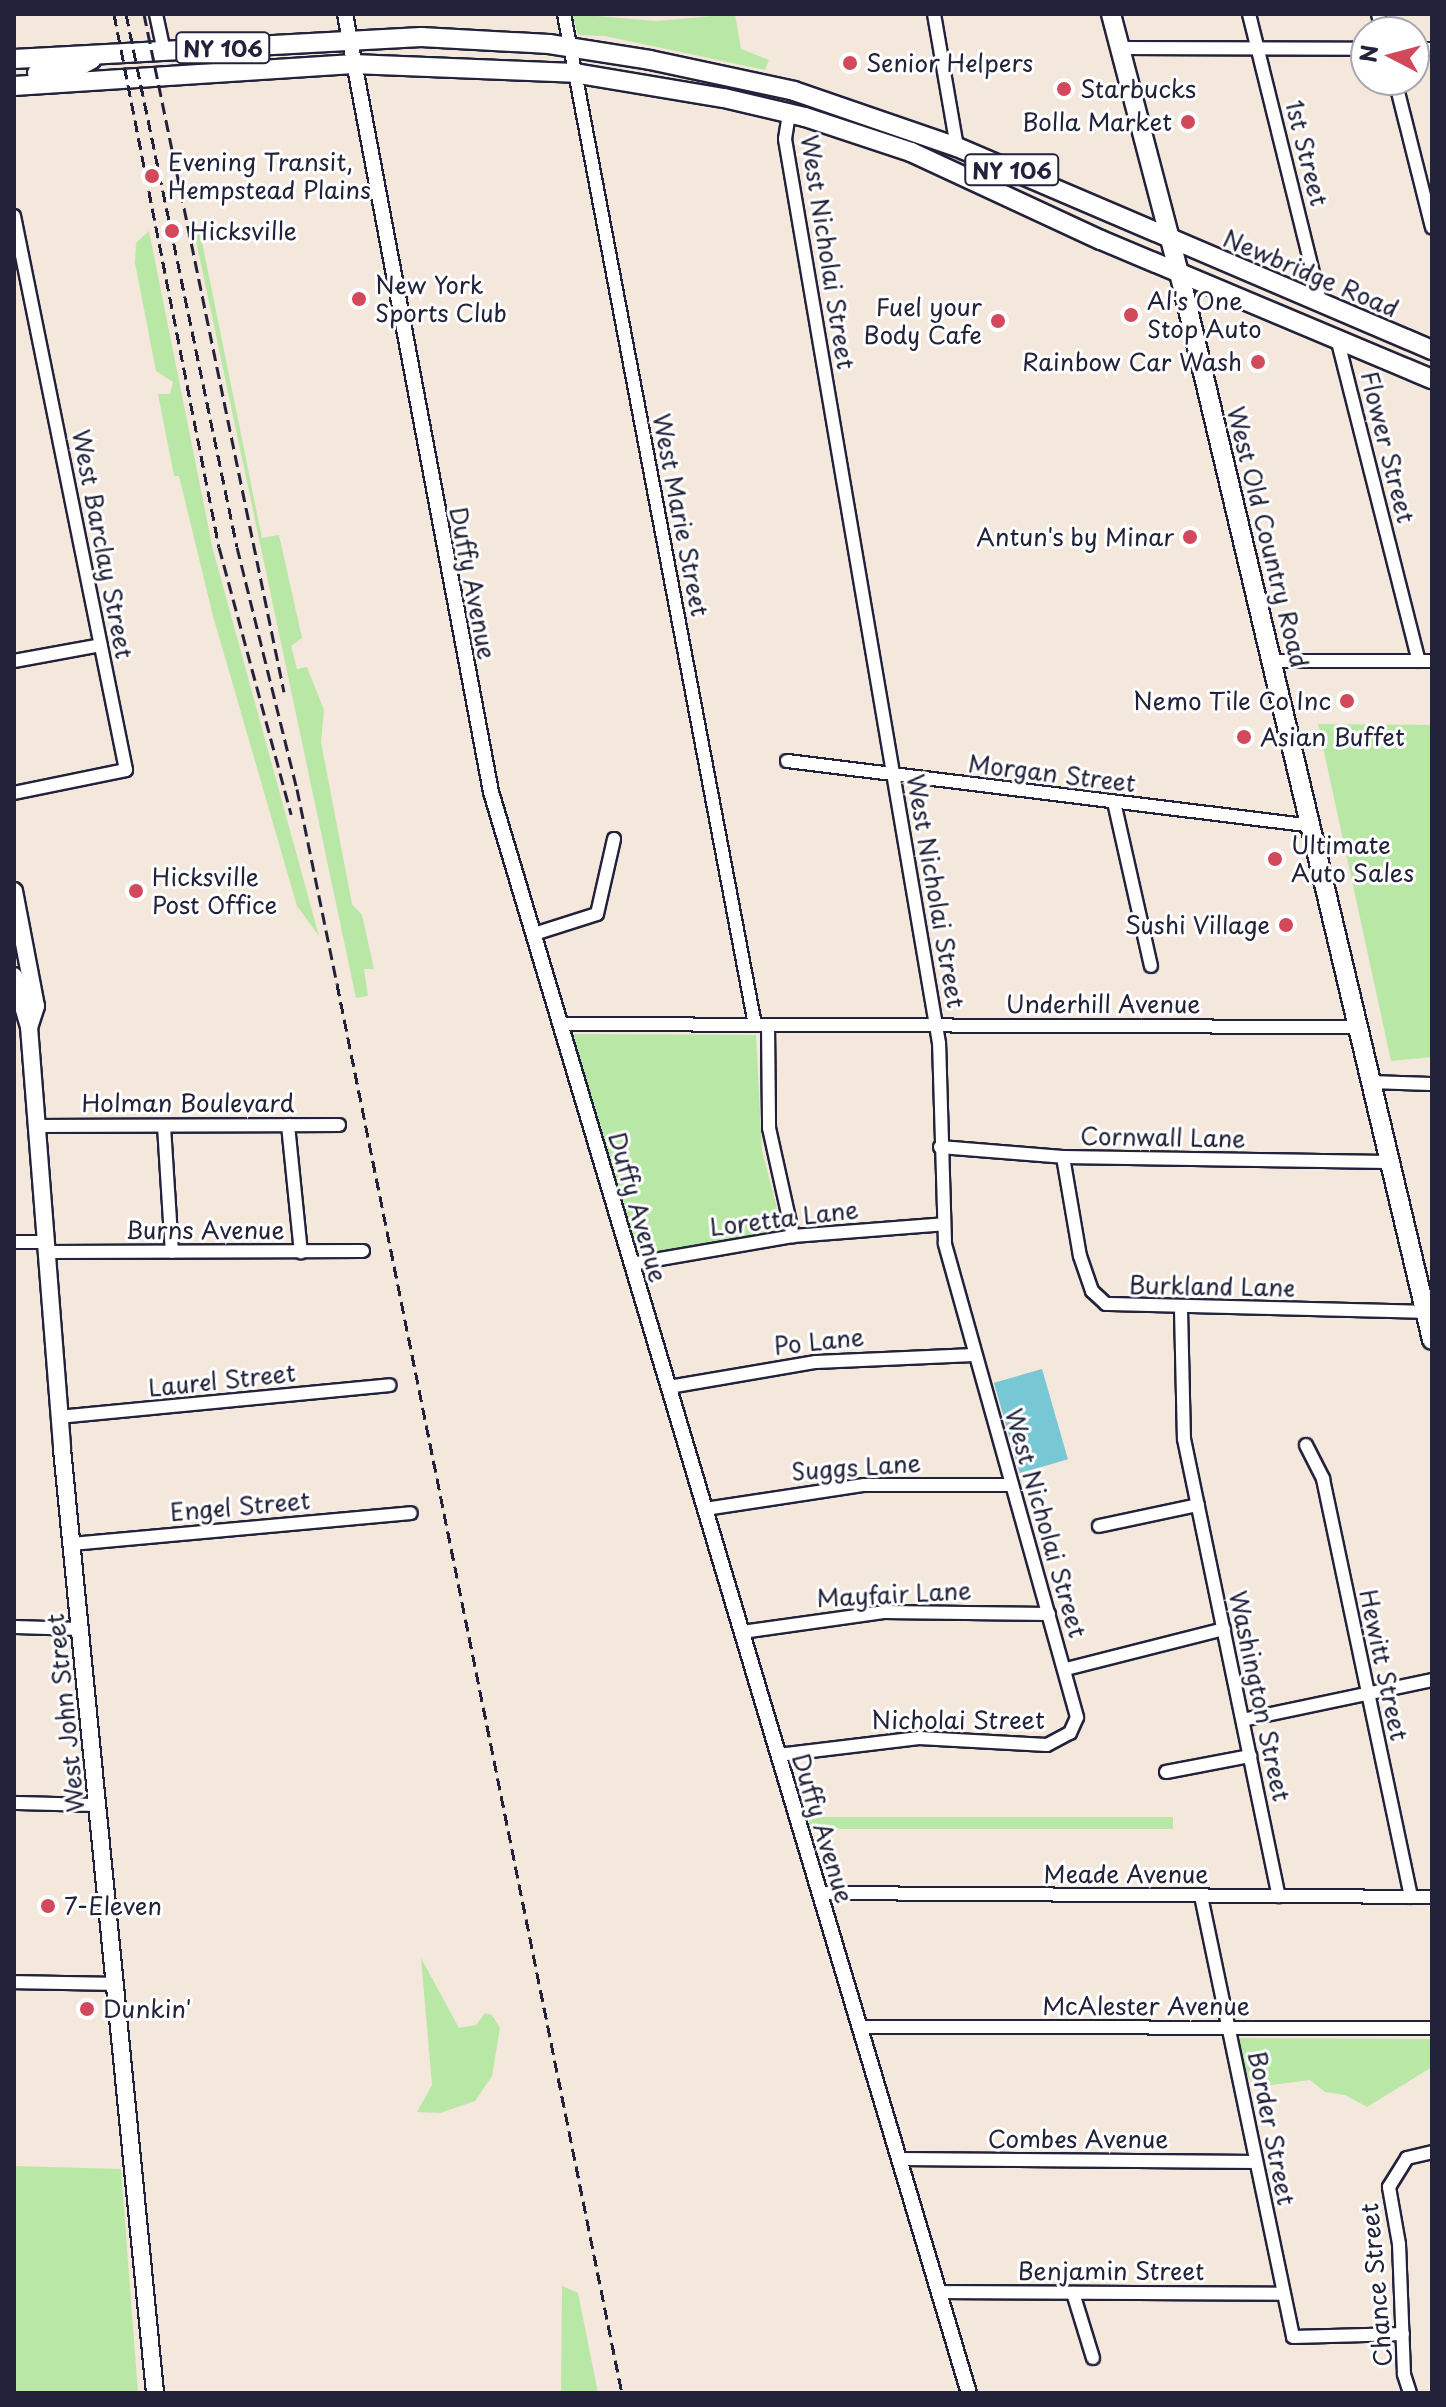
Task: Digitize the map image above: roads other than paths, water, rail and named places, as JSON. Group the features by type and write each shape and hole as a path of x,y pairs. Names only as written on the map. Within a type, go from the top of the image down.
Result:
{"main road":[{"name":"West Old Country Road","path":"1111,14 1171,238 1313,826 1387,1162 1432,1338"},
{"name":"NY 106","path":"14,59 349,39 570,47 794,91 948,144 1171,238"},
{"path":"168,75 189,62 218,57 227,47"},
{"path":"14,84 26,75 85,65 97,55"},
{"name":"NY 106","path":"14,84 353,64 574,73 789,113 890,145 1179,273"},
{"path":"789,113 794,91"},
{"path":"936,164 948,144"},
{"name":"Newbridge Road","path":"1171,238 1432,350"},
{"name":"Newbridge Road","path":"1179,273 1432,379"},
{"name":"West John Street","path":"14,891 20,948 36,1006 22,1027"},
{"name":"West John Street","path":"14,976 38,1126 59,1417 155,2393"}],"street":[{"path":"156,14 164,52"},
{"name":"Duffy Avenue","path":"345,14 491,792 969,2393"},
{"name":"West Marie Street","path":"564,14 761,1025 769,1128 793,1236"},
{"path":"934,14 948,144"},
{"name":"1st Street","path":"1249,14 1321,304"},
{"path":"1120,48 1350,49"},
{"path":"1399,96 1432,227"},
{"name":"West Nicholai Street","path":"789,113 785,139 937,1026 944,1224 952,1276 1066,1669"},
{"name":"West Barclay Street","path":"14,216 126,770 14,793"},
{"name":"Flower Street","path":"1337,338 1426,661"},
{"path":"14,661 101,645"},
{"path":"1273,661 1426,661"},
{"name":"Morgan Street","path":"787,761 1313,826"},
{"path":"1114,802 1151,966"},
{"path":"534,934 597,914 614,839"},
{"name":"Underhill Avenue","path":"561,1024 1357,1027"},
{"path":"1369,1082 1432,1084"},
{"path":"288,1125 301,1252"},
{"name":"Holman Boulevard","path":"38,1126 339,1125"},
{"path":"164,1126 172,1252"},
{"name":"Cornwall Lane","path":"940,1147 1063,1157 1387,1162"},
{"name":"Burkland Lane","path":"1063,1157 1092,1291 1120,1308 1425,1312"},
{"name":"Loretta Lane","path":"631,1264 793,1236 944,1224"},
{"name":"Burns Avenue","path":"14,1242 47,1247 172,1252 363,1251"},
{"name":"Washington Street","path":"1181,1309 1180,1414 1279,1896"},
{"name":"Po Lane","path":"669,1387 816,1362 974,1355"},
{"name":"Laurel Street","path":"59,1417 389,1385"},
{"name":"Hewitt Street","path":"1306,1445 1323,1479 1411,1897"},
{"name":"Suggs Lane","path":"705,1509 864,1485 1012,1485"},
{"path":"1099,1526 1198,1505"},
{"name":"Engel Street","path":"72,1544 411,1513"},
{"name":"Mayfair Lane","path":"742,1632 884,1612 1049,1614"},
{"path":"14,1627 81,1629"},
{"path":"1066,1669 1224,1629"},
{"name":"Nicholai Street","path":"778,1755 919,1738 1053,1744 1070,1733 1077,1717 1066,1669"},
{"path":"1243,1720 1432,1680"},
{"path":"1166,1772 1250,1756"},
{"path":"14,1803 98,1805"},
{"name":"Meade Avenue","path":"819,1893 1432,1897"},
{"name":"Border Street","path":"1201,1896 1293,2337 1403,2334"},
{"path":"14,1982 114,1984"},
{"name":"McAlester Avenue","path":"859,2027 1432,2028"},
{"name":"Chance Street","path":"1410,2393 1403,2334 1399,2244 1389,2187 1407,2158 1432,2152"},
{"name":"Combes Avenue","path":"899,2159 1256,2162"},
{"name":"Benjamin Street","path":"939,2292 1283,2294"},
{"path":"1073,2293 1093,2358"}],"water":[{"path":"1042,1369 1068,1459 1020,1473 994,1383"}],"railway":[{"path":"114,14 219,547 291,814"},
{"path":"126,14 237,547 297,789 622,2393"},
{"path":"144,14 284,692"}],"place":[{"name":"Senior Helpers","path":"850,63"},
{"name":"Starbucks","path":"1064,89"},
{"name":"Bolla Market","path":"1188,122"},
{"name":"Evening Transit, Hempstead Plains","path":"152,176"},
{"name":"Hicksville","path":"172,231"},
{"name":"New York Sports Club","path":"359,299"},
{"name":"Al's One Stop Auto","path":"1131,315"},
{"name":"Fuel your Body Cafe","path":"998,321"},
{"name":"Rainbow Car Wash","path":"1258,362"},
{"name":"Antun's by Minar","path":"1190,537"},
{"name":"Nemo Tile Co Inc","path":"1347,701"},
{"name":"Asian Buffet","path":"1244,737"},
{"name":"Ultimate Auto Sales","path":"1275,859"},
{"name":"Hicksville Post Office","path":"136,891"},
{"name":"Sushi Village","path":"1286,925"},
{"name":"7-Eleven","path":"48,1906"},
{"name":"Dunkin'","path":"87,2009"}]}
